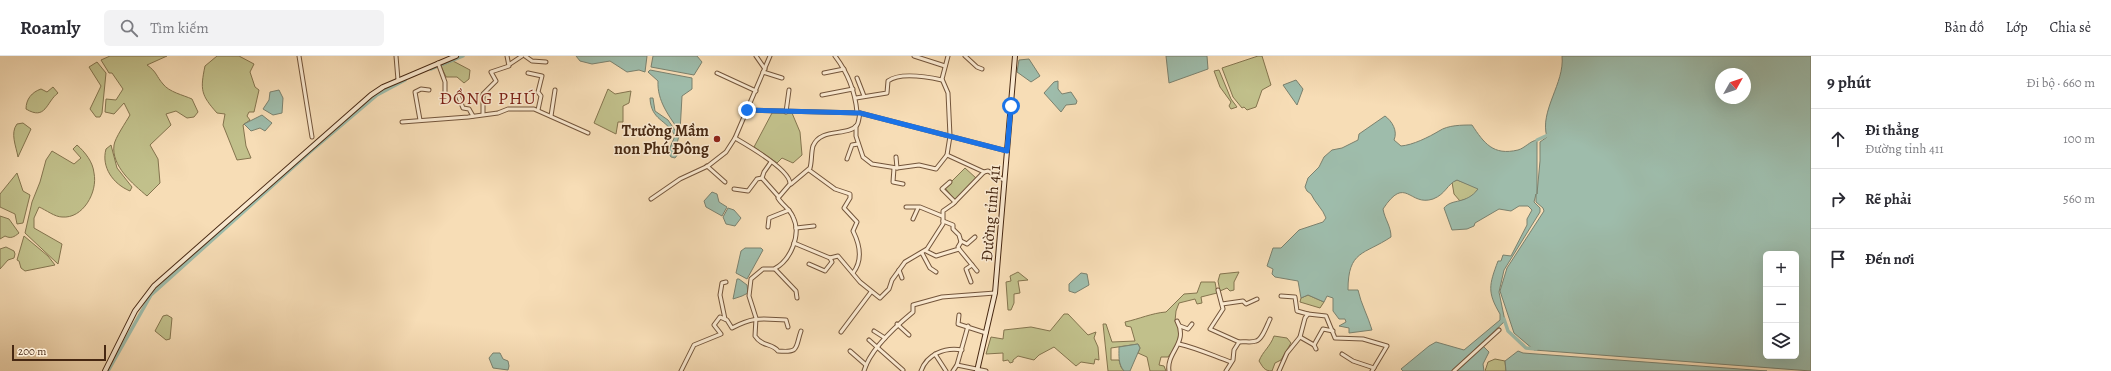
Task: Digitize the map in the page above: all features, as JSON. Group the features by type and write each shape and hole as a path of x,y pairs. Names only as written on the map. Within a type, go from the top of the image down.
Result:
{"main road":[{"path":"105,371 135,310 154,286 371,95 398,80 456,56"},
{"name":"Đường tỉnh 411","path":"977,370 995,293 1015,56"}],"street":[{"path":"299,56 312,137"},
{"path":"396,56 398,80"},
{"path":"507,56 510,64"},
{"path":"483,114 483,94 496,81 491,72 510,66 510,64 523,56 532,61 546,62"},
{"path":"756,56 764,70 782,78"},
{"path":"650,199 680,179 707,166 724,154 735,138 770,56"},
{"path":"834,56 844,69 856,98 859,112 856,126 856,136 863,157 867,162 883,167 895,168 919,165 936,169 947,155 950,136 948,91 942,80 948,56"},
{"path":"914,56 945,66"},
{"path":"965,56 977,67 982,69"},
{"path":"439,64 445,82 445,93"},
{"path":"824,73 844,69"},
{"path":"528,73 542,76 538,92 541,96 538,110"},
{"path":"717,73 756,91"},
{"path":"856,98 887,93 888,81 899,76 926,76 942,80"},
{"path":"857,78 864,96"},
{"path":"420,120 415,92 421,89 429,90"},
{"path":"822,95 853,89"},
{"path":"551,116 555,90"},
{"path":"786,112 789,90"},
{"path":"458,95 463,108 469,109 472,116"},
{"path":"402,122 498,113 508,109 538,110 588,133"},
{"path":"747,110 786,112 859,112 1007,151"},
{"path":"778,196 790,184 809,170 813,146 816,142 829,134 850,130 856,126"},
{"path":"735,138 785,173 790,180 790,184"},
{"path":"847,159 852,145 858,144"},
{"path":"947,155 984,172 988,171 1004,180"},
{"path":"896,157 893,182 903,184"},
{"path":"762,178 771,162"},
{"path":"707,166 725,182"},
{"path":"809,170 835,189 850,194 850,198 844,208 857,222 853,231 858,238 860,256 859,266 852,273"},
{"path":"794,243 830,258 838,256 871,292 880,298 883,296 905,262 926,251 937,235 943,220 943,211 955,202 984,172"},
{"path":"734,189 748,191 757,179 762,178"},
{"path":"762,178 778,196 780,202 789,210 794,218 796,228 794,243 786,258 775,269 763,269 751,279 749,296 756,318 756,338 763,345 775,347 780,351 796,350 801,331"},
{"path":"950,182 942,189 955,202"},
{"path":"906,207 918,208 942,216"},
{"path":"913,219 918,208"},
{"path":"768,227 769,218 789,210"},
{"path":"943,220 953,225 953,229 959,234 960,241 958,247 976,271"},
{"path":"796,228 814,226"},
{"path":"960,241 967,244 975,237"},
{"path":"926,251 936,256 959,249"},
{"path":"922,253 930,268 936,272"},
{"path":"810,264 825,271 832,263 830,258"},
{"path":"972,265 966,269 972,282"},
{"path":"775,269 797,292 797,298"},
{"path":"899,270 902,278"},
{"path":"726,282 722,282 720,294 726,319 732,328 756,318 771,321 786,320 788,327"},
{"path":"1218,290 1222,304 1221,314 1210,329 1239,342 1255,342 1263,335 1264,329 1270,319"},
{"path":"841,332 871,292"},
{"path":"864,371 866,364 884,338 913,312 914,304 942,297 995,293"},
{"path":"1281,296 1295,297 1297,311 1326,316 1335,338 1364,339 1387,346 1374,370 1353,361 1342,354"},
{"path":"1222,304 1243,301 1246,304 1257,299"},
{"path":"1279,371 1287,353 1300,338 1305,318 1308,314"},
{"path":"959,315 958,323 986,333"},
{"path":"682,371 694,345 722,334 714,325 720,317 726,319"},
{"path":"1169,371 1170,356 1179,344 1180,326 1177,321"},
{"path":"898,324 909,334"},
{"path":"1180,326 1188,329 1192,324"},
{"path":"953,371 958,365 968,326"},
{"path":"1314,345 1323,329 1333,331"},
{"path":"874,330 884,338"},
{"path":"1454,371 1499,330"},
{"path":"1300,338 1314,345 1316,349"},
{"path":"869,340 903,370"},
{"path":"1226,371 1231,362 1234,350 1239,342"},
{"path":"1179,344 1195,348 1206,354 1231,362"},
{"path":"920,371 924,364 935,354 952,349 962,350"},
{"path":"850,351 866,364"},
{"path":"935,354 946,371"},
{"path":"958,365 986,371"}],"shaded area":[{"path":"110,56 167,56 147,65 155,72 166,87 192,99 198,112 194,117 187,118 176,111 166,114 171,125 150,145 158,159 160,183 147,196 124,174 119,167 114,153 114,145 118,134 130,115 124,103 114,114 105,112 106,99 116,100 123,89 112,73 109,73 101,60"},
{"path":"217,56 239,56 254,64 250,72 255,87 259,90 254,112 249,112 247,116 250,120 243,125 246,146 251,158 237,160 223,125 225,114 217,113 203,92 202,87 205,66"},
{"path":"576,56 647,56 645,72 639,70 627,72 610,61 592,64 580,61"},
{"path":"653,56 697,56 702,62 694,75 651,67"},
{"path":"1166,56 1207,56 1208,69 1169,83"},
{"path":"1262,56 1271,85 1262,90 1256,107 1247,110 1244,107 1242,108 1233,97 1222,68"},
{"path":"1562,56 1811,56 1811,371 1534,350 1514,333 1500,291 1507,268 1544,211 1543,208 1536,202 1536,194 1534,202 1540,208 1540,212 1504,270 1499,292 1505,321 1452,371 1403,371 1401,369 1436,342 1464,350 1500,320 1500,314 1491,294 1491,283 1498,261 1501,261 1503,255 1511,256 1527,225 1527,219 1532,210 1528,206 1519,206 1511,211 1499,209 1475,223 1474,226 1467,229 1452,230 1444,208 1451,203 1469,197 1478,189 1457,180 1433,199 1425,200 1418,199 1408,194 1397,194 1383,209 1391,237 1359,255 1354,260 1349,277 1348,290 1358,290 1372,330 1349,333 1349,328 1339,326 1346,322 1345,319 1339,319 1333,311 1333,298 1327,296 1324,302 1308,295 1301,298 1298,281 1275,277 1272,274 1273,269 1267,266 1273,248 1281,248 1299,230 1323,222 1326,218 1305,187 1308,178 1319,167 1324,157 1332,150 1342,148 1358,140 1359,134 1385,116 1394,126 1394,140 1401,146 1411,144 1431,136 1443,129 1464,125 1472,125 1485,142 1502,151 1518,150 1537,140 1537,194 1540,142 1547,137 1545,127 1546,117 1560,76"},
{"path":"1029,59 1040,76 1031,82 1017,72 1019,60"},
{"path":"453,61 470,70 469,79 464,83 457,77 446,77 441,66"},
{"path":"97,62 106,73 102,113 100,117 96,117 90,109 101,86 89,67"},
{"path":"650,70 692,78 692,89 682,96 680,132 664,108 659,95 658,81 648,72"},
{"path":"1219,70 1231,99 1237,107 1231,109 1229,106 1231,102 1220,87 1214,71"},
{"path":"1296,80 1303,89 1297,105 1283,85"},
{"path":"1058,81 1058,89 1062,94 1071,92 1077,101 1076,104 1066,105 1061,112 1044,93 1054,82"},
{"path":"53,87 58,93 42,112 38,113 26,109 28,99 32,94 41,89 47,92"},
{"path":"608,89 615,94 631,91 629,103 623,106 623,122 618,122 616,134 594,123"},
{"path":"279,90 283,98 282,113 273,115 263,109 269,100 270,92"},
{"path":"650,98 653,98 655,111 668,120 679,136 676,147 678,154 675,158 671,157 668,152 675,136 672,130 656,116 651,106"},
{"path":"772,113 792,113 800,132 802,155 793,163 782,158 777,163 754,147"},
{"path":"262,115 272,123 265,131 260,128 251,131 244,124"},
{"path":"23,123 31,129 18,157 14,140 14,131 17,124"},
{"path":"77,145 92,165 95,180 94,188 87,203 76,214 62,217 56,216 39,207 34,218 34,228 62,244 58,264 25,233 32,202 40,182 46,160 52,151 74,164 81,158 73,149"},
{"path":"111,145 117,168 132,187 130,191 118,184 107,168 105,162 106,149"},
{"path":"965,168 976,178 955,200 945,188"},
{"path":"17,173 23,191 30,195 23,223 17,224 15,214 0,207 0,194"},
{"path":"1457,180 1479,188 1472,197 1460,201 1454,194 1452,182"},
{"path":"712,192 717,194 719,202 727,207 722,216 706,207 704,201"},
{"path":"728,208 734,210 741,218 735,226 726,224 723,217"},
{"path":"0,216 9,219 19,233 16,236 5,236 0,239"},
{"path":"24,236 48,256 55,265 25,271 21,268 19,261 17,260"},
{"path":"6,247 14,251 14,258 8,260 0,269 0,249"},
{"path":"745,248 761,248 763,250 747,279 736,273 741,251"},
{"path":"1018,272 1028,280 1018,281 1020,293 1014,294 1014,303 1011,310 1008,310 1006,282 1011,281 1010,276"},
{"path":"1239,272 1234,282 1234,290 1230,291 1227,288 1220,291 1218,281 1220,274"},
{"path":"1081,273 1087,274 1089,285 1075,293 1069,291 1069,284"},
{"path":"737,279 747,285 748,293 733,299"},
{"path":"1201,282 1215,282 1217,293 1201,297 1202,303 1197,304 1195,299 1179,303 1175,321 1179,327 1178,344 1168,357 1161,357 1159,365 1164,366 1166,371 1150,371 1147,357 1138,353 1140,348 1138,344 1111,348 1111,360 1119,360 1124,371 1108,371 1103,324 1106,324 1112,342 1135,341 1131,327 1126,326 1125,322 1166,312 1184,294 1197,293"},
{"path":"1308,295 1324,302 1320,308 1300,302 1301,298"},
{"path":"1064,314 1068,314 1088,335 1096,332 1094,338 1098,347 1099,360 1095,359 1094,364 1081,362 1076,366 1054,347 1039,355 1034,360 1018,356 1013,360 1013,362 1010,363 1008,360 1003,361 1003,353 986,354 991,337 1003,339 1004,330 1031,327 1050,331"},
{"path":"167,315 172,318 170,339 166,340 155,331 163,316"},
{"path":"1274,336 1287,338 1291,343 1281,360 1275,363 1272,371 1269,371 1264,368 1259,361"},
{"path":"1138,344 1140,348 1130,371 1124,371 1120,363 1119,347"},
{"path":"1483,346 1489,352 1483,364 1484,371 1457,371"},
{"path":"1518,351 1523,353 1767,371 1506,371 1505,361"},
{"path":"493,353 500,353 503,359 508,361 508,370 493,368 489,358"},
{"path":"1495,359 1505,361 1506,371 1485,371 1488,362"}],"waterway":[{"path":"431,69 463,56"},
{"path":"108,371 151,295 310,152 377,95 405,80"},
{"path":"1537,140 1550,134"},
{"path":"1504,319 1508,331 1526,348 1536,349"}],"place":[{"name":"Trường Mầm non Phú Đông","path":"717,139"}],"district":[{"name":"ĐỒNG PHÚ","path":"488,98"}],"route":[{"path":"747,110 786,112 857,112 1007,151 1011,106"}]}
